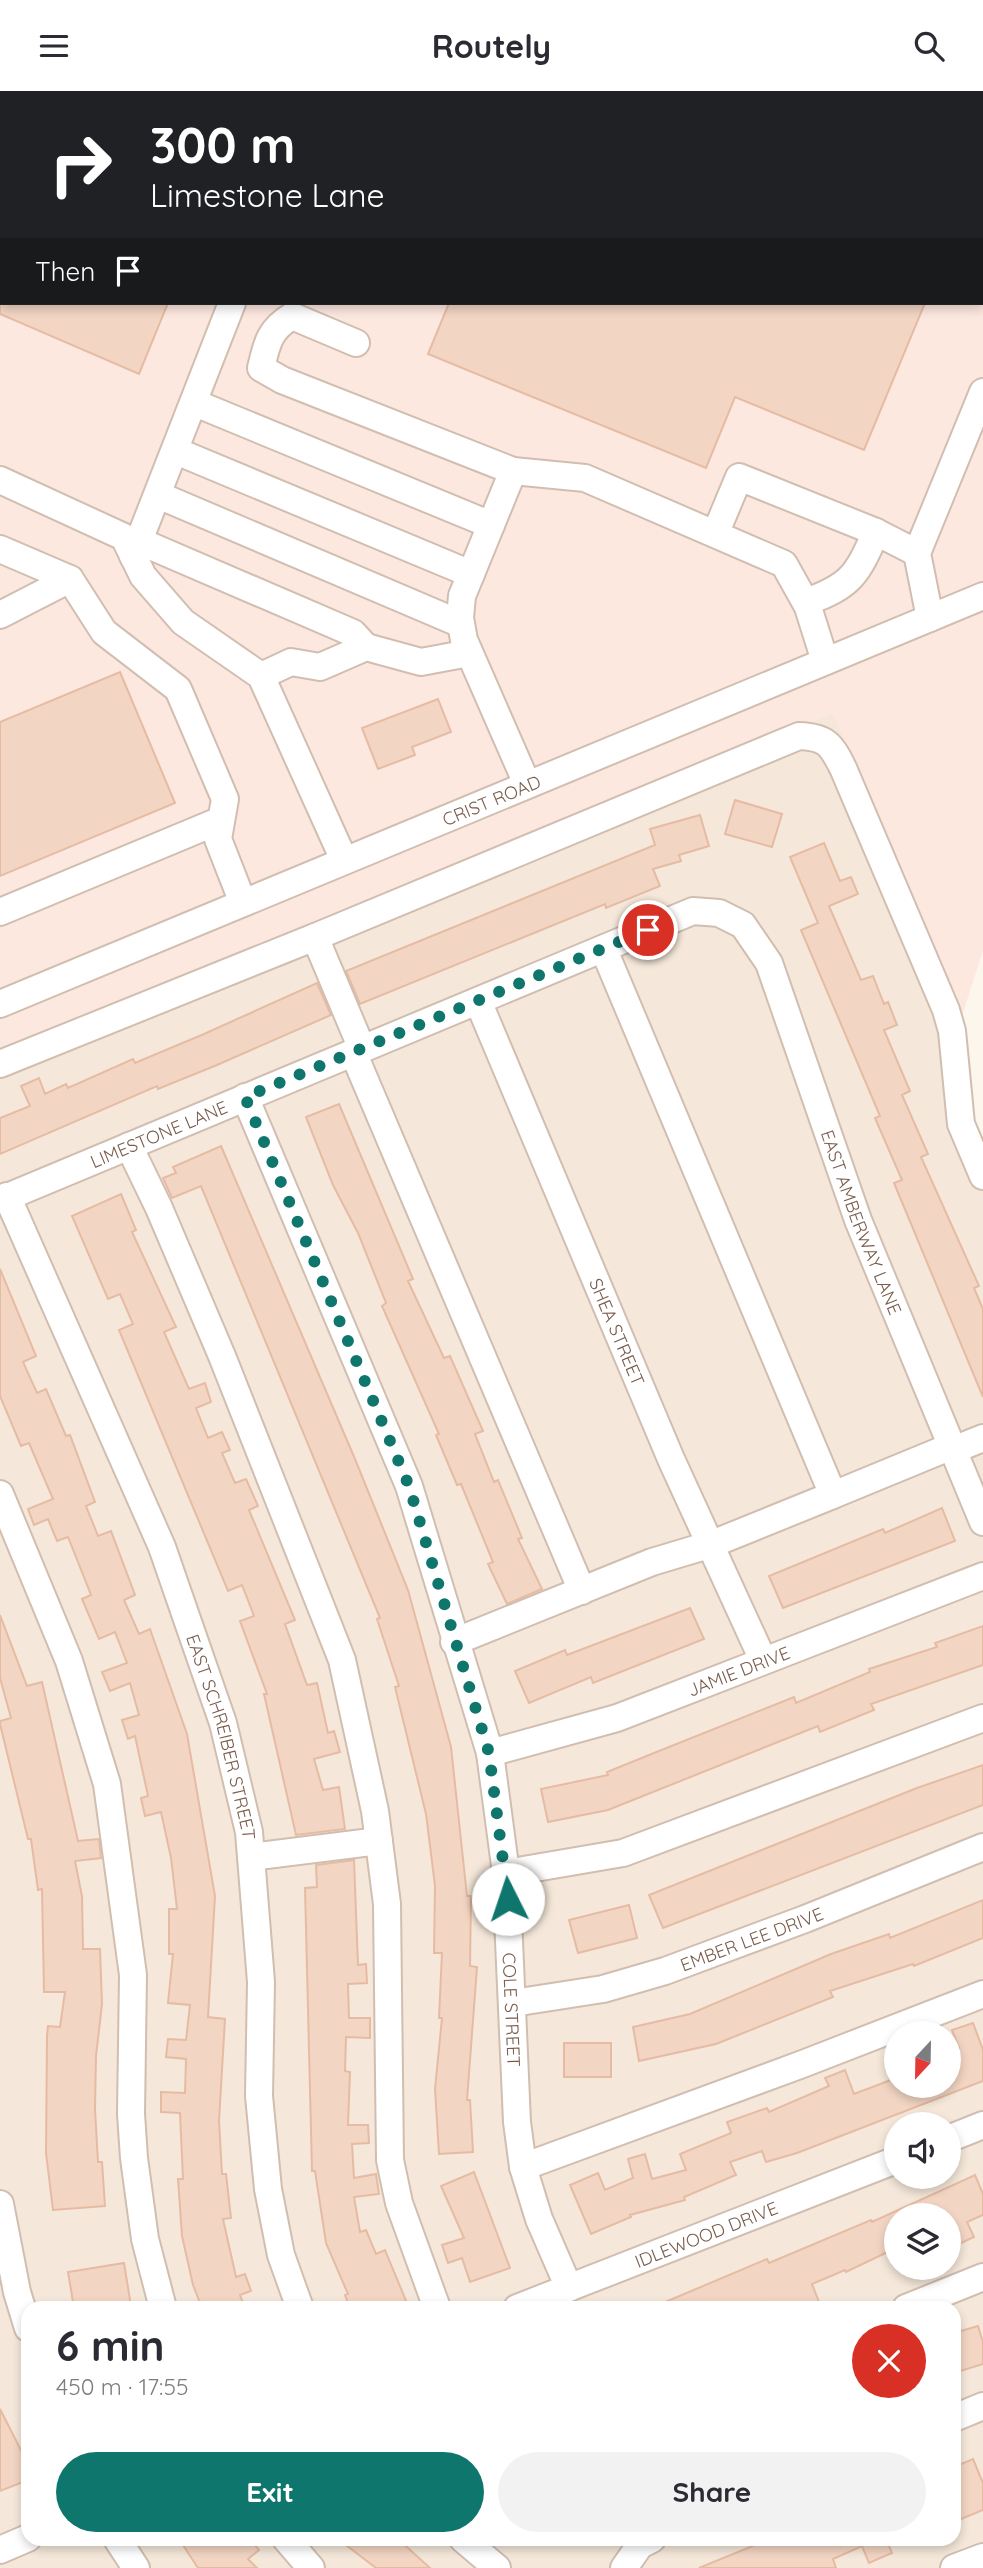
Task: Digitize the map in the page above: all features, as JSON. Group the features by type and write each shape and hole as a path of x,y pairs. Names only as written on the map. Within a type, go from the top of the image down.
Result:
{"street":[{"path":"231,305 136,549 143,576 183,622 261,677 344,860"},
{"path":"356,343 292,316 277,325 267,344 261,368 294,384 513,471 585,478 716,532 784,564 806,603 825,661"},
{"path":"930,618 917,553 983,393"},
{"path":"195,403 491,524"},
{"path":"176,451 471,574"},
{"path":"513,471 462,596 461,624 469,653 527,784"},
{"path":"716,532 739,477 876,532 917,553"},
{"path":"0,480 124,537 136,549 353,633 366,646 421,661 469,653"},
{"path":"158,495 461,624"},
{"path":"806,603 847,584 859,571 876,532"},
{"path":"0,549 70,579 104,632 178,689 225,799 218,839 243,903"},
{"path":"0,615 70,579"},
{"name":"CRIST ROAD","path":"0,1004 983,596"},
{"path":"261,677 291,662 320,667 366,646"},
{"path":"0,1064 315,937 799,736 818,737 834,749 843,768 946,1010 952,1031 961,1124 983,1176"},
{"path":"0,912 221,820"},
{"name":"LIMESTONE LANE","path":"4,1198 693,911 719,913 743,925"},
{"name":"EAST AMBERWAY LANE","path":"743,925 769,963 858,1220 983,1522"},
{"path":"315,937 358,1051 582,1591"},
{"path":"604,950 833,1495"},
{"name":"SHEA STREET","path":"478,1001 671,1459 763,1660"},
{"name":"COLE STREET","path":"245,1097 409,1486 489,1753 506,1873 517,2122 523,2167 539,2219 569,2288"},
{"path":"129,1146 159,1208 222,1356 328,1619 345,1674 375,1811 387,1904 390,2160 399,2203 434,2301"},
{"name":"EAST SCHREIBER STREET","path":"4,1198 162,1547 223,1723 249,1832 261,1982 258,2096 268,2189 281,2255 297,2301"},
{"path":"454,1642 652,1562 712,1544 983,1438"},
{"path":"0,1494 69,1661 107,1784 133,1975 131,2114 134,2158 145,2239 161,2301"},
{"name":"JAMIE DRIVE","path":"489,1753 617,1718 983,1576"},
{"path":"506,1873 623,1853 983,1718"},
{"path":"251,1857 379,1841"},
{"name":"EMBER LEE DRIVE","path":"513,2003 603,1989 664,1971 805,1919 983,1847"},
{"path":"523,2167 983,1994"},
{"path":"961,2134 983,2125"},
{"name":"IDLEWOOD DRIVE","path":"535,2301 884,2165"},
{"path":"0,2204 21,2305"},
{"path":"923,2301 983,2277"},
{"path":"961,2415 983,2406"},
{"path":"0,2550 21,2541"},
{"path":"122,2546 136,2568"},
{"path":"292,2546 311,2568"},
{"path":"471,2546 497,2568"},
{"path":"624,2568 639,2546"},
{"path":"954,2568 983,2557"}],"shaded area":[{"path":"0,305 983,305 983,951 961,1019 833,713 0,1058"},
{"path":"833,712 961,1019 971,1122 983,1150 983,2568 0,2568 0,1058"}],"building":[{"path":"0,305 167,305 139,374 0,314"},
{"path":"448,305 924,305 864,450 735,397 706,468 428,354"},
{"path":"120,672 175,803 0,876 0,722"},
{"path":"438,699 451,732 412,747 415,755 378,769 362,728"},
{"path":"735,800 782,814 772,847 725,834"},
{"path":"700,815 709,846 679,855 681,861 653,869 660,886 606,908 605,904 360,1004 346,971 655,845 650,829"},
{"path":"824,843 840,881 851,877 858,894 829,906 861,980 873,976 884,1004 888,1002 897,1025 884,1030 910,1091 902,1095 928,1154 921,1157 979,1286 974,1288 983,1309 983,1397 894,1183 902,1180 875,1118 880,1116 801,930 818,923 790,857"},
{"path":"317,983 331,1015 0,1154 0,1118 30,1106 21,1086 39,1078 45,1094 66,1084 68,1088 133,1059 135,1063 204,1034"},
{"path":"339,1104 413,1279 408,1281 444,1358 450,1356 483,1431 475,1434 494,1482 498,1480 522,1538 518,1539 542,1589 507,1604 488,1564 493,1562 461,1484 457,1485 436,1435 439,1434 382,1306 386,1303 358,1233 333,1185 306,1117"},
{"path":"221,1146 408,1590 451,1747 467,1896 471,1896 470,1966 477,1967 467,2100 470,2100 473,2152 439,2154 435,2089 442,2018 439,2018 442,1953 434,1953 435,1886 426,1814 395,1687 399,1686 377,1619 380,1618 201,1186 172,1198 163,1178 176,1173 173,1167"},
{"path":"121,1194 136,1230 132,1232 176,1327 164,1332 189,1389 205,1383 211,1402 196,1408 208,1438 222,1432 230,1450 222,1453 235,1483 246,1479 258,1506 249,1510 295,1620 285,1624 307,1685 317,1683 328,1733 334,1731 340,1752 314,1759 323,1790 339,1787 345,1829 296,1835 264,1694 267,1694 240,1621 254,1616 242,1585 228,1591 119,1330 133,1324 120,1294 108,1299 72,1216"},
{"path":"0,1269 36,1356 23,1362 37,1393 46,1389 66,1436 70,1435 95,1502 86,1506 98,1536 111,1531 135,1595 124,1600 139,1634 150,1629 187,1734 215,1896 208,2017 225,2019 219,2121 222,2174 226,2174 231,2218 223,2219 236,2277 245,2274 251,2291 240,2295 242,2301 199,2301 182,2236 178,2179 183,2179 180,2113 161,2112 161,2092 185,2093 186,2059 166,2057 168,2039 186,2040 190,2005 168,2003 173,1954 169,1954 169,1909 177,1909 171,1858 161,1812 145,1816 141,1798 148,1796 135,1736 128,1739 122,1720 139,1715 130,1683 110,1691 102,1672 127,1663 115,1632 99,1639 82,1599 91,1595 68,1537 57,1541 48,1519 34,1525 28,1509 53,1499 29,1443 21,1446 0,1396"},
{"path":"942,1508 955,1541 783,1608 769,1576 883,1529 885,1533"},
{"path":"690,1608 704,1639 593,1683 591,1677 529,1703 515,1671 565,1650 567,1655"},
{"path":"0,1615 27,1686 42,1682 78,1841 99,1839 101,1858 75,1861 82,1896 83,1949 100,1949 102,2004 96,2056 95,2109 98,2162 102,2162 105,2206 53,2210 46,2153 47,2036 48,2026 60,2027 65,1992 44,1992 42,1889 38,1890 31,1839 28,1839 0,1724 0,1721 11,1718 0,1678"},
{"path":"983,1626 983,1665 871,1704 874,1710 820,1732 818,1726 608,1810 548,1822 541,1789 608,1775 607,1772 794,1697 796,1703 870,1672 869,1669 937,1647 935,1643"},
{"path":"983,1765 983,1805 663,1928 649,1895 917,1788"},
{"path":"354,1860 358,1965 366,1964 367,1983 348,1984 349,2018 370,2018 370,2038 346,2037 345,2071 350,2072 348,2125 368,2125 369,2143 352,2144 354,2178 376,2174 379,2194 354,2197 360,2232 366,2230 376,2254 385,2250 406,2301 347,2301 345,2295 348,2294 326,2243 315,2171 312,2171 305,1888 317,1887 316,1865"},
{"path":"983,1900 983,1938 914,1966 913,1964 830,1991 833,1997 716,2044 639,2061 633,2027 690,2014 831,1954 889,1934 890,1938"},
{"path":"629,1905 637,1938 578,1953 569,1920"},
{"path":"973,2023 983,2050 983,2081 961,2090 961,2027"},
{"path":"564,2043 611,2043 611,2077 564,2077"},
{"path":"845,2070 854,2094 884,2083 884,2098 939,2098 903,2112 884,2112 884,2119 797,2153 766,2162 762,2151 730,2162 736,2175 684,2197 685,2200 630,2215 631,2217 591,2234 570,2185 598,2173 605,2190 633,2178 628,2159 645,2154 652,2179 686,2170 680,2154 731,2133 727,2122 767,2108 769,2112 829,2086 825,2078"},
{"path":"474,2172 510,2268 470,2282 462,2258 448,2263 442,2245 464,2238 441,2186"},
{"path":"975,2175 983,2194 983,2215 967,2222 974,2237 961,2243 961,2203 914,2203 944,2189 961,2189 961,2181"},
{"path":"884,2217 884,2254 846,2272 845,2270 812,2284 819,2301 668,2301 767,2259 769,2263 871,2220 872,2222"},
{"path":"124,2263 130,2301 73,2301 68,2272"},
{"path":"978,2326 983,2342 983,2364 961,2371 961,2331"},
{"path":"0,2409 21,2450 21,2483 0,2491"},
{"path":"973,2459 983,2483 983,2510 961,2519 961,2464"},
{"path":"184,2546 256,2546 259,2550 248,2559 257,2568 198,2568"},
{"path":"347,2546 406,2546 430,2568 376,2568"},
{"path":"753,2546 862,2546 833,2559 836,2568 699,2568"},
{"path":"862,2546 889,2546 892,2553 869,2563"}],"route":[{"path":"508,1899 489,1753 409,1486 245,1097 648,930"}]}
